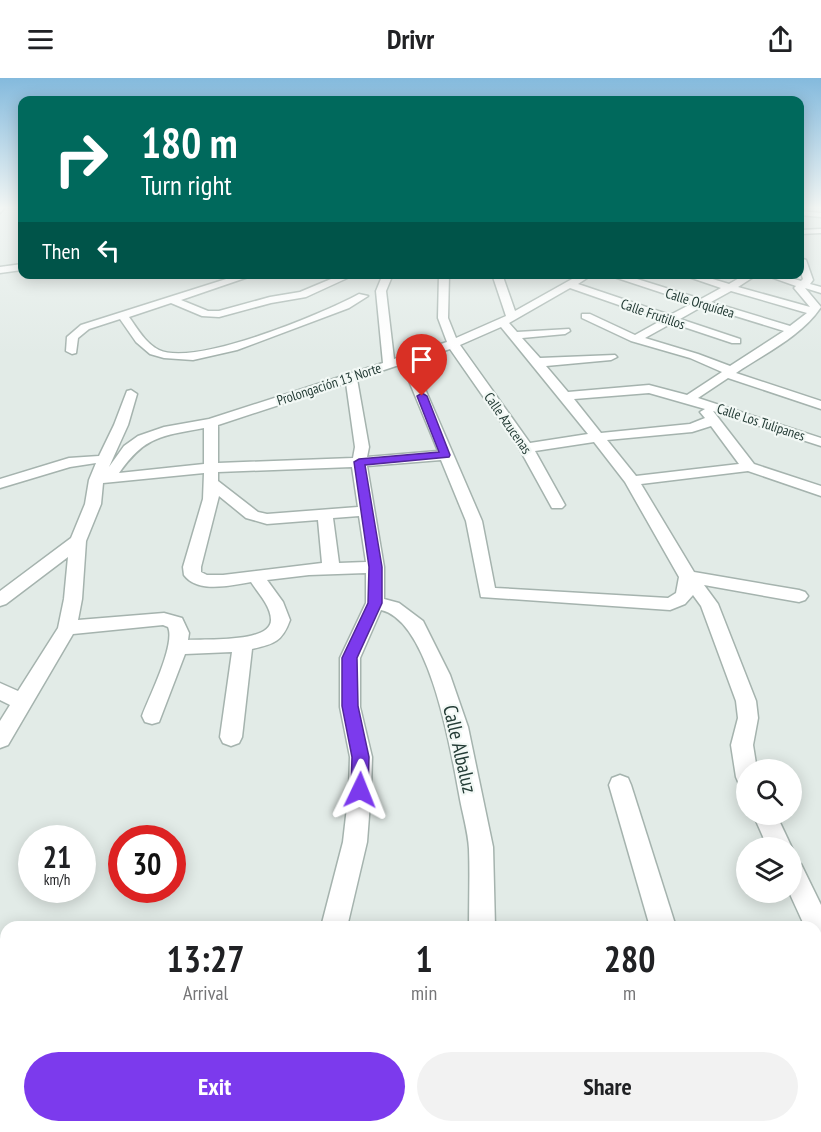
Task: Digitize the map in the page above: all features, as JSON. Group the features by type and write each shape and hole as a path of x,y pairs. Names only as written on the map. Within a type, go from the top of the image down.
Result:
{"street":[{"path":"749,467 696,401 729,372 792,330 813,311 816,307 799,288 808,280 804,261"},
{"path":"0,270 18,268"},
{"path":"227,279 232,280"},
{"path":"72,351 73,337 78,332 122,315 236,279"},
{"path":"173,300 206,314 219,314 270,300 302,295 340,279"},
{"path":"386,279 381,291 389,365"},
{"name":"Calle Azucenas","path":"444,279 443,318 453,344 526,448 557,505"},
{"path":"498,279 507,319 515,335 632,481 688,577 709,604 746,701 748,718 742,745 744,759"},
{"name":"Prolongación 13 Norte","path":"99,483 129,449 143,439 164,431 211,423 453,344 507,319 581,279"},
{"name":"Calle Orquídea","path":"625,279 792,330"},
{"path":"701,279 813,311"},
{"path":"635,339 746,279"},
{"path":"783,279 821,290"},
{"name":"Calle Frutillos","path":"570,285 736,341"},
{"path":"122,315 140,340 154,352 193,357 233,348 345,306 363,296"},
{"path":"586,316 635,339 694,356 729,372 821,405"},
{"path":"515,335 565,331"},
{"path":"538,362 565,362 611,357"},
{"path":"406,359 474,522 487,593 670,604 682,599 688,590 688,577"},
{"path":"335,921 355,842 361,757 350,706 350,658 375,603 375,567 359,462 362,447 351,377"},
{"name":"Calle Los Tulipanes","path":"566,396 649,389 696,401 821,442"},
{"path":"0,739 67,628 74,598 78,541 93,504 104,461 121,425 130,394"},
{"path":"526,448 598,436 692,428 713,420"},
{"path":"211,423 211,499 192,567 193,575 199,580 214,581 331,568 375,567"},
{"path":"99,483 445,455"},
{"path":"0,484 78,461 91,459 104,461"},
{"path":"632,481 749,467 821,491"},
{"path":"211,475 252,515 267,519 368,511"},
{"path":"325,514 331,568"},
{"path":"0,600 78,541"},
{"path":"178,647 261,643 277,633 282,622 280,610 255,576"},
{"path":"688,577 799,596"},
{"name":"Calle Albaluz","path":"375,603 393,607 416,626 444,686 457,727 481,847 482,921"},
{"path":"67,628 164,619 175,623 180,633 178,647 152,716"},
{"path":"231,737 243,644"},
{"path":"0,691 23,702"},
{"path":"620,785 661,921"},
{"path":"802,893 815,921"}],"route":[{"path":"360,790 361,757 350,706 350,658 375,603 375,567 359,462 445,455 438,432 422,396"}]}
